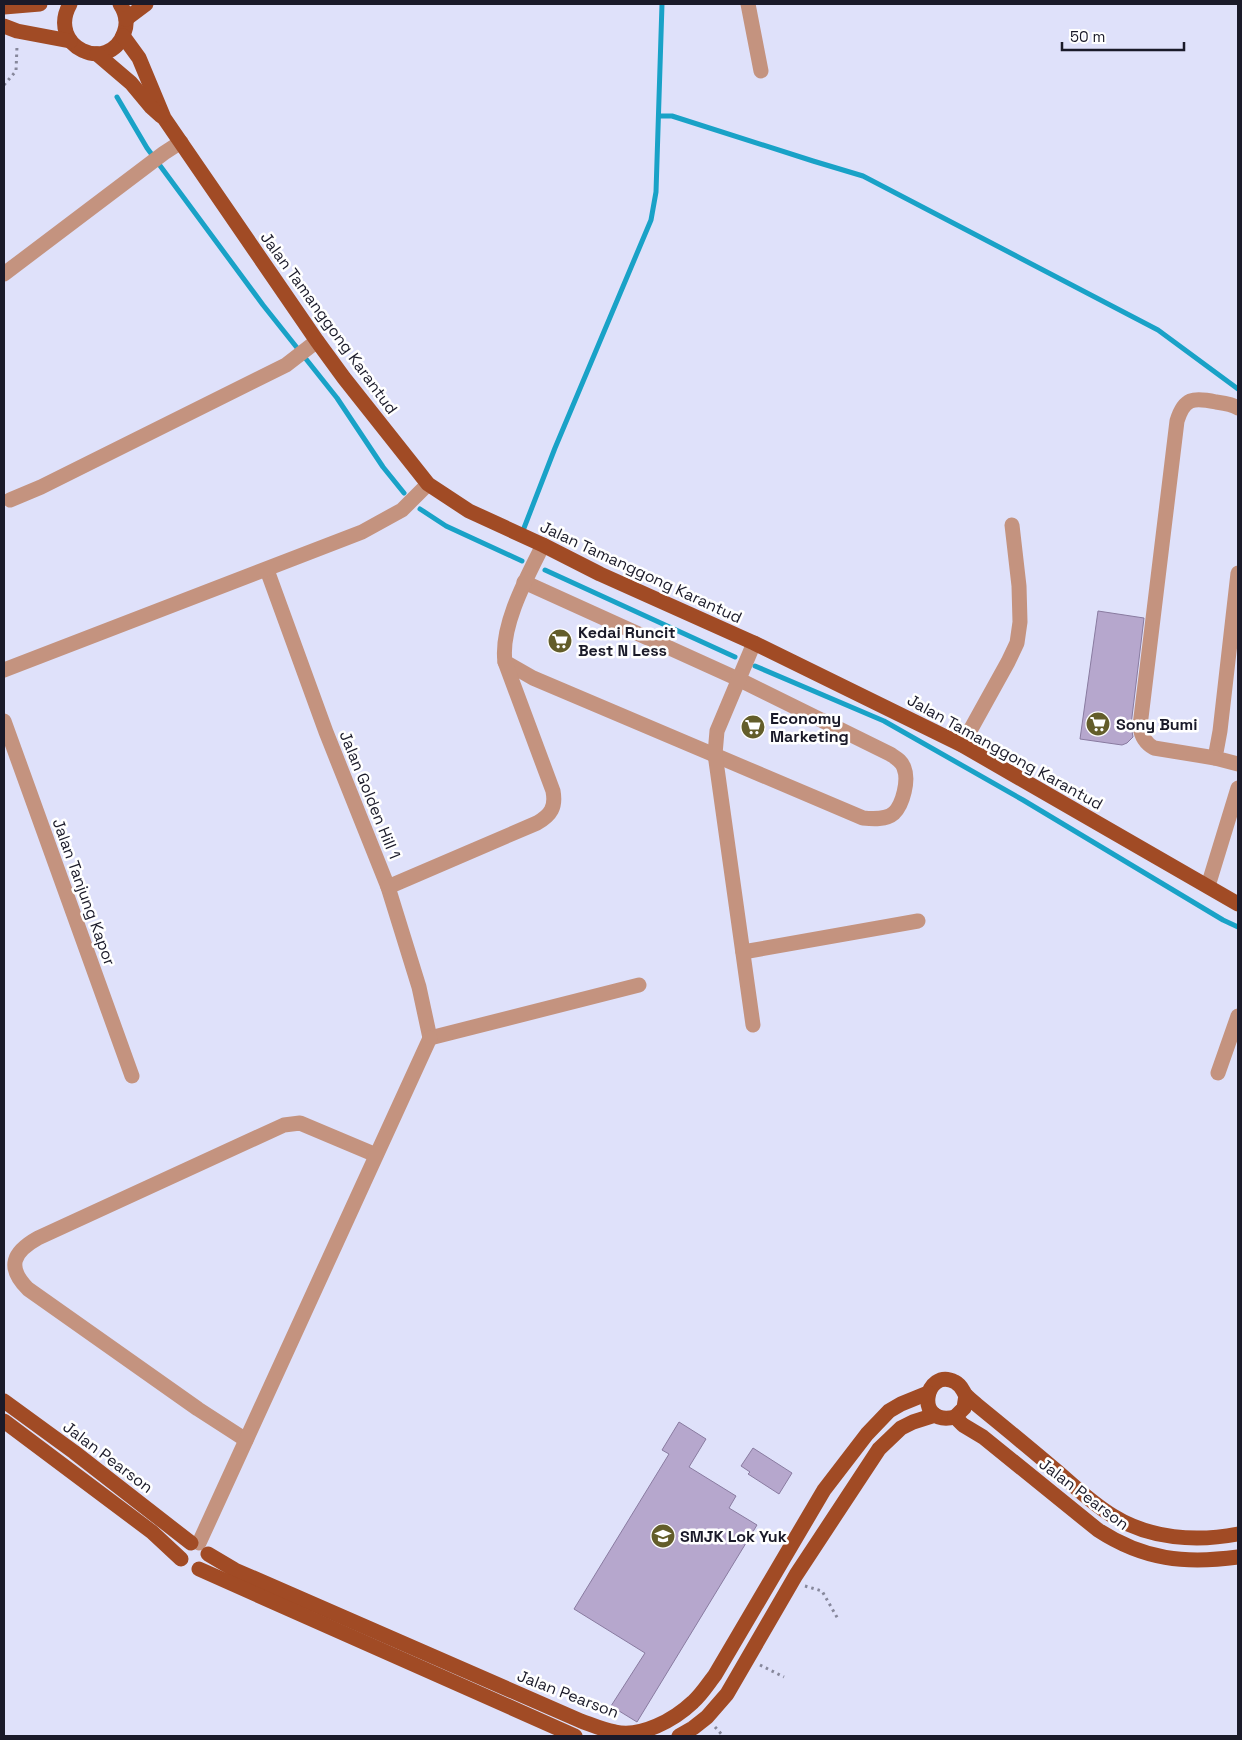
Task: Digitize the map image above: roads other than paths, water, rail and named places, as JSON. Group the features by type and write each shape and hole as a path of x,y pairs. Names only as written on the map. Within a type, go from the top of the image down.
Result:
{"main road":[{"path":"4,7 40,4"},
{"path":"64,4 70,4 64,22 70,40"},
{"path":"97,54 113,49 123,36 126,28 126,19 124,9 120,4"},
{"path":"126,19 146,4"},
{"path":"10,29 70,40"},
{"name":"Jalan Tamanggong Karantud","path":"123,36 139,58 164,118 312,345 344,378 428,484 469,511 600,574 754,643 962,745 1238,904"},
{"name":"Jalan Tamanggong Karantud","path":"70,40 82,50 97,54 164,118"},
{"path":"966,1395 964,1408 954,1418 941,1418 935,1415 928,1405 928,1393 935,1383 947,1380 959,1384 966,1395 1082,1492 1114,1516 1138,1528 1176,1537 1198,1538 1238,1534"},
{"name":"Jalan Pearson","path":"4,1401 199,1547 235,1570 581,1721 615,1732 635,1732 663,1722 679,1713 704,1690 715,1675 824,1490 868,1434 890,1411 901,1404 928,1393"},
{"path":"679,1736 693,1728 717,1706 736,1682 792,1583 879,1449 901,1428 935,1415"},
{"name":"Jalan Pearson","path":"954,1418 983,1437 1098,1530 1116,1542 1143,1553 1172,1559 1210,1560 1238,1557"},
{"name":"Jalan Pearson","path":"4,1421 152,1532 181,1559"},
{"path":"184,1547 199,1547 206,1563 199,1569 194,1570 185,1567 181,1559 180,1555 184,1547"},
{"name":"Jalan Pearson","path":"199,1569 575,1736"}],"street":[{"path":"748,4 761,71"},
{"path":"4,274 158,157 181,142"},
{"path":"10,500 41,487 286,365 312,345"},
{"path":"1238,408 1204,399 1191,400 1184,405 1177,421 1140,726 1143,738 1148,745 1154,748 1215,758 1238,764"},
{"path":"4,670 362,532 402,510 428,484"},
{"path":"962,745 1017,643 1020,622 1019,595 1012,525"},
{"path":"388,887 537,823 552,810 555,799 553,791 506,662 504,651 505,639 524,582 543,545"},
{"name":"Jalan Golden Hill 1","path":"266,570 326,732 388,887 416,978 430,1038"},
{"path":"1215,758 1220,732 1238,573"},
{"path":"506,662 533,678 716,754 863,818 885,818 893,813 903,794 906,780 905,768 895,758 738,679 524,582"},
{"path":"753,1025 716,754 717,731 754,643"},
{"name":"Jalan Tanjung Kapor","path":"4,721 132,1076"},
{"path":"1208,886 1238,788"},
{"path":"743,952 918,921"},
{"path":"199,1547 430,1038 639,985"},
{"path":"1218,1073 1238,1016"},
{"path":"246,1440 198,1410 28,1289 19,1280 15,1271 18,1252 26,1244 38,1238 284,1125 300,1123 376,1156"}],"waterway":[{"path":"524,528 555,448 651,220 656,192 662,4"},
{"path":"117,97 147,148 263,305 337,398 383,467 404,493"},
{"path":"659,116 672,116 863,176 1158,330 1238,389"},
{"path":"420,509 446,526 522,561"},
{"path":"545,570 735,657"},
{"path":"755,666 884,721 1023,800 1223,920 1238,927"}],"place":[{"name":"Kedai Runcit Best N Less","path":"560,641"},
{"name":"Sony Bumi","path":"1098,724"},
{"name":"Economy Marketing","path":"753,727"},
{"name":"SMJK Lok Yuk","path":"663,1536"}]}
